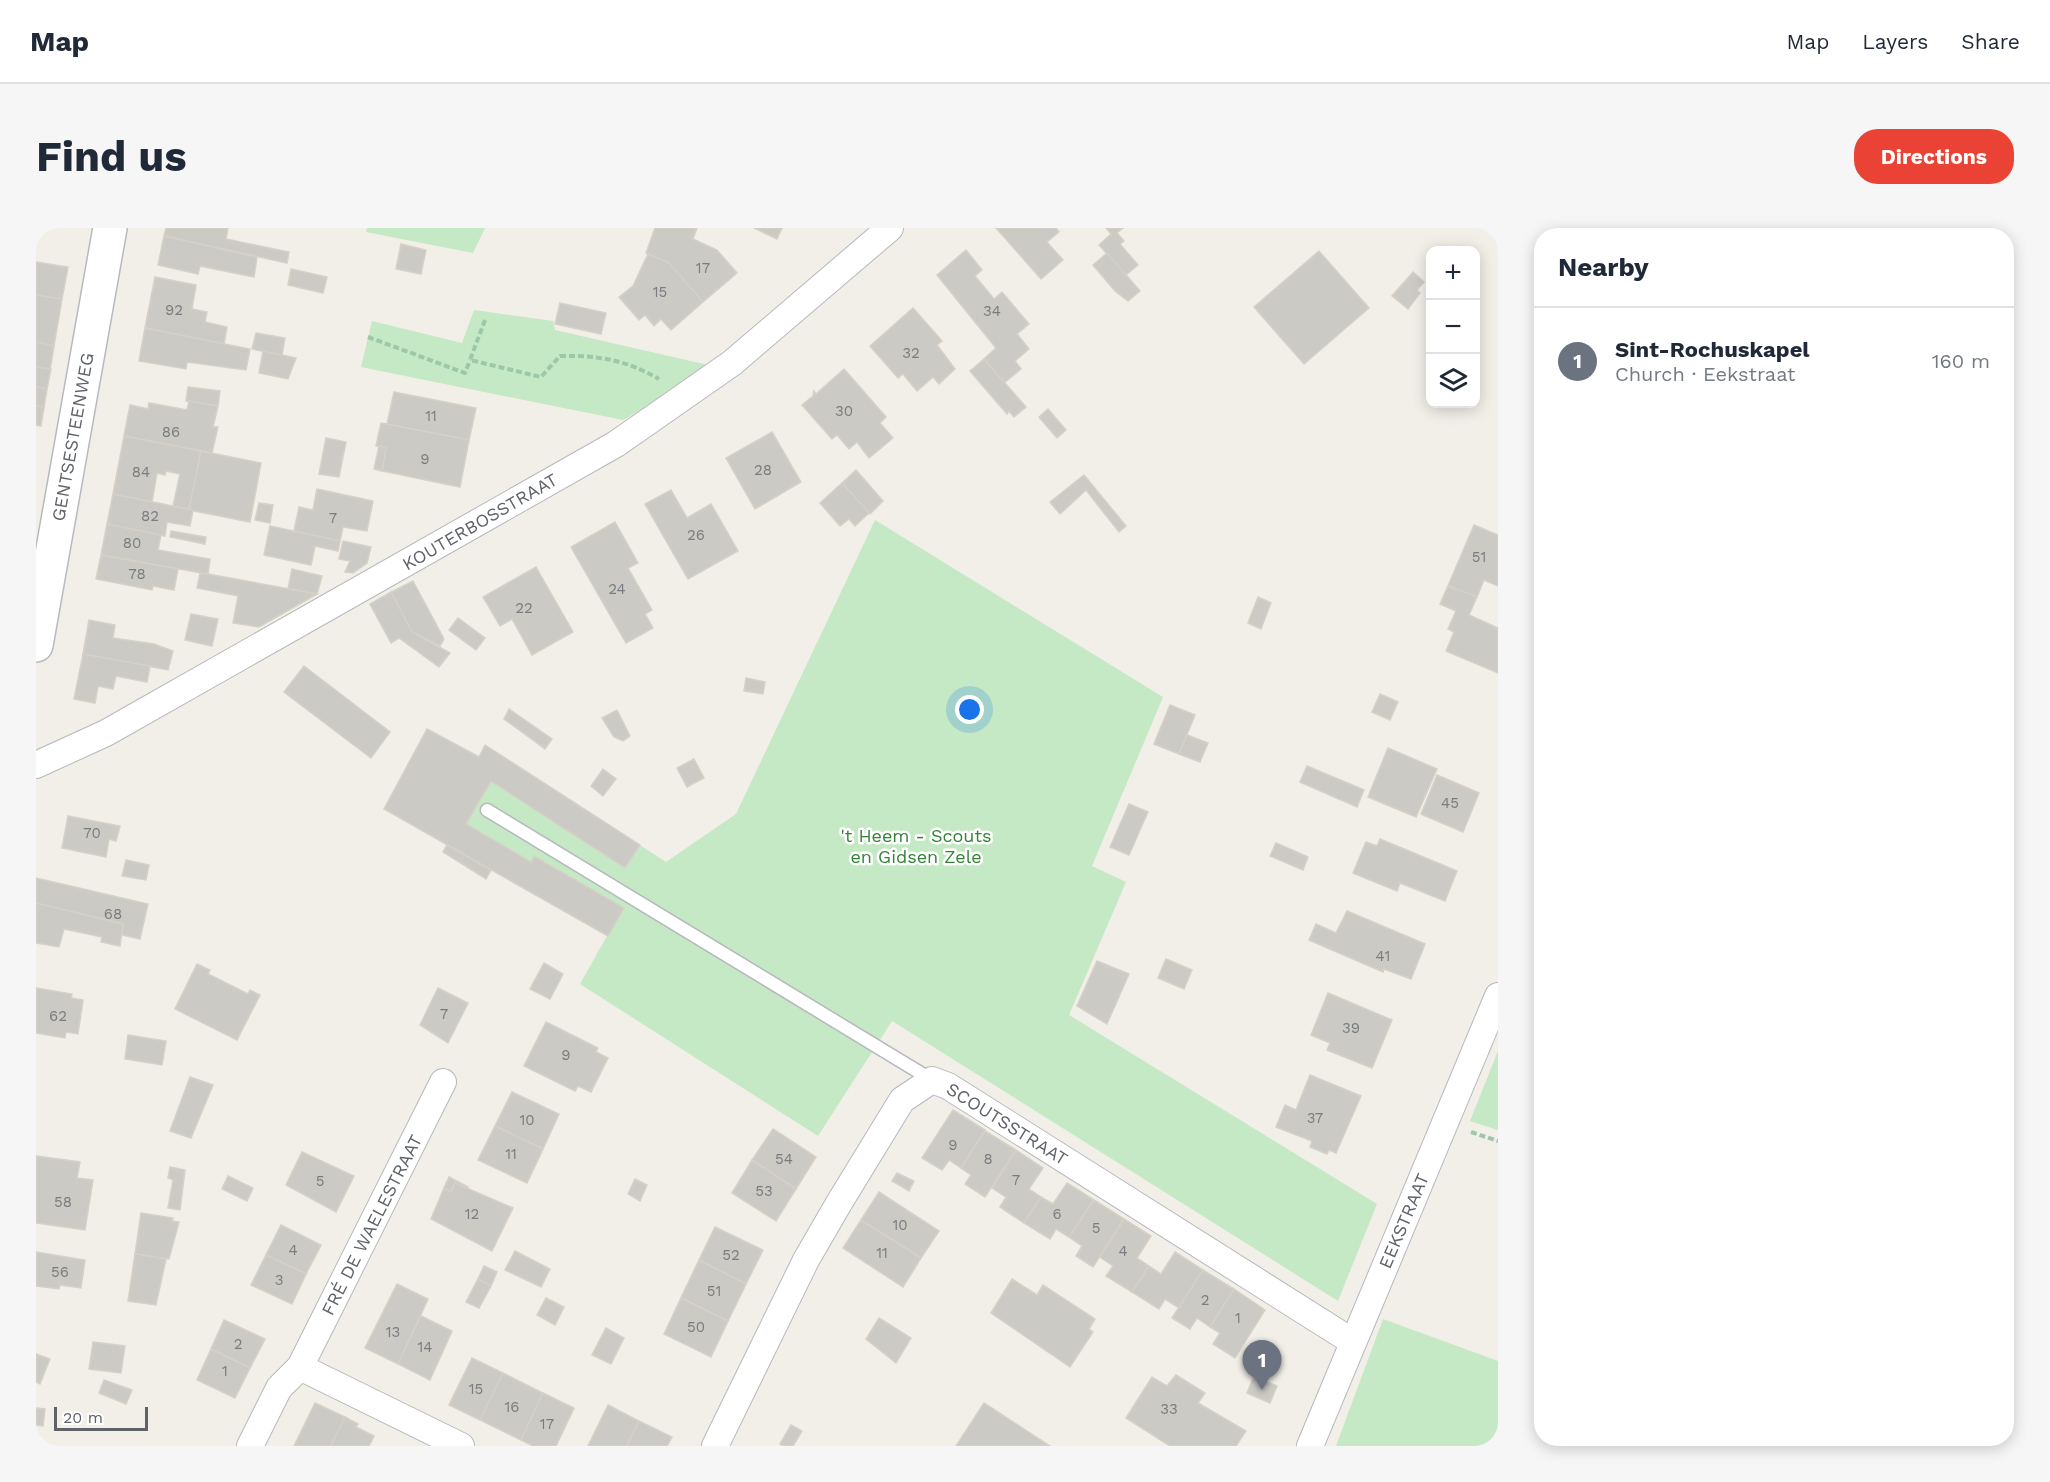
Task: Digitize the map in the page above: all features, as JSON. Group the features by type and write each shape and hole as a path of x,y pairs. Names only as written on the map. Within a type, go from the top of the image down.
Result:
{"street":[{"name":"GENTSESTEENWEG","path":"36,645 110,228"},
{"name":"KOUTERBOSSTRAAT","path":"36,765 106,733 445,543 616,444 732,363 890,228"},
{"name":"EEKSTRAAT","path":"1310,1446 1498,996"},
{"name":"SCOUTSSTRAAT","path":"715,1446 806,1260 839,1203 902,1100 932,1080 948,1086 1353,1342"},
{"name":"FRÉ DE WAELESTRAAT","path":"250,1446 279,1388 300,1367 443,1082"},
{"path":"300,1367 461,1446"}],"lane":[{"path":"487,810 932,1080"}],"path":[{"path":"368,338 465,373 485,320"},
{"path":"470,360 541,378 560,356 594,355 639,368 684,397"}],"green space":[{"path":"367,228 485,228 473,253 366,232"},
{"path":"474,310 553,321 555,330 708,365 676,390 623,420 361,367 372,321 462,343"},
{"name":"'t Heem - Scouts en Gidsen Zele","path":"875,520 1163,697 1092,866 1126,882 1069,1015 1377,1204 1338,1301 892,1021 818,1136 580,984 607,936 384,809 427,729 479,756 485,745 666,862 736,814"},
{"path":"1498,1051 1498,1130 1470,1121"},
{"path":"1383,1319 1498,1361 1498,1446 1336,1446"}],"building":[{"path":"166,228 228,228 226,239 289,252 287,263 164,236"},
{"path":"655,228 697,228 693,239 717,250 737,273 703,302 669,263 646,253"},
{"path":"754,228 782,228 777,239"},
{"path":"996,228 1056,228 1059,232 1047,242 1063,260 1041,279"},
{"path":"1106,228 1123,228 1117,233 1124,241 1120,244 1138,265 1126,275 1099,245 1111,234"},
{"path":"164,236 257,257 254,277 200,266 198,274 158,265"},
{"path":"401,244 426,250 421,274 396,269"},
{"path":"966,250 982,270 975,276 994,299 1002,292 1029,324 1017,334 1029,349 1015,361 1021,369 1004,383 984,359 996,348 937,275"},
{"path":"1319,251 1369,308 1304,364 1254,307"},
{"path":"1107,253 1140,291 1128,301 1115,291 1093,265"},
{"path":"648,254 669,263 703,302 671,330 661,319 654,326 645,315 639,320 619,297 633,286"},
{"path":"36,262 68,267 62,299 36,295"},
{"path":"291,269 327,277 323,293 288,285"},
{"path":"1413,272 1424,282 1417,290 1420,293 1408,309 1392,296"},
{"path":"155,277 196,285 192,309 207,312 205,322 227,327 224,344 145,328"},
{"path":"36,295 62,299 54,346 36,342"},
{"path":"560,303 606,313 601,334 555,324"},
{"path":"913,308 942,341 937,345 955,369 939,384 933,377 917,391 903,374 898,378 870,346"},
{"path":"145,328 250,349 246,370 187,362 186,369 139,361"},
{"path":"256,333 285,338 282,355 252,349"},
{"path":"36,342 54,346 50,370 36,367"},
{"path":"263,351 296,358 288,379 259,373"},
{"path":"984,359 1026,407 1014,417 1009,411 1007,414 970,371"},
{"path":"36,367 51,369 47,389 36,387"},
{"path":"844,369 886,417 880,423 893,438 869,458 857,442 849,449 837,435 832,439 802,405 813,396 814,391 816,394"},
{"path":"36,387 47,389 44,407 36,406"},
{"path":"188,387 220,391 218,406 186,401"},
{"path":"394,392 476,408 469,440 387,424"},
{"path":"189,401 218,406 213,427 218,427 212,453 124,436 130,405 148,409 149,403 187,410"},
{"path":"36,406 44,407 41,426 36,425"},
{"path":"1048,409 1066,430 1057,438 1039,417"},
{"path":"381,423 469,440 460,487 382,471 386,448 376,446"},
{"path":"772,432 801,482 755,509 726,458"},
{"path":"124,436 201,451 189,510 173,506 180,474 166,471 165,475 157,473 152,502 113,494"},
{"path":"326,438 346,442 339,477 319,474"},
{"path":"379,446 386,448 382,471 374,469"},
{"path":"201,451 261,463 250,522 189,510"},
{"path":"856,470 883,501 870,514 842,483"},
{"path":"1084,475 1126,526 1119,532 1086,490 1060,514 1050,502"},
{"path":"842,483 869,513 855,526 849,519 840,526 820,503"},
{"path":"317,489 373,501 367,531 343,527 340,541 294,531 299,507 313,510"},
{"path":"671,490 687,518 711,504 738,551 688,579 645,504"},
{"path":"113,494 193,510 190,526 167,522 165,536 107,524"},
{"path":"259,503 273,505 270,523 255,520"},
{"path":"615,522 638,563 628,568 652,610 645,614 653,628 626,643 571,547"},
{"path":"107,524 161,535 158,550 210,559 208,574 101,555"},
{"path":"1474,525 1498,535 1498,586 1484,580 1477,597 1448,586"},
{"path":"270,526 340,541 338,551 315,546 311,565 264,555"},
{"path":"171,531 206,537 205,544 170,537"},
{"path":"343,541 371,547 367,563 353,573 345,572 350,561 339,559"},
{"path":"101,555 178,569 174,590 153,586 152,590 96,579"},
{"path":"536,567 573,632 532,655 512,619 500,626 483,597"},
{"path":"292,569 322,576 317,594 288,589"},
{"path":"200,573 317,594 259,627 233,623 238,596 197,588"},
{"path":"413,581 444,639 440,646 412,632 391,592"},
{"path":"1448,586 1477,597 1469,615 1498,628 1498,673 1446,651 1454,632 1448,629 1456,611 1440,604"},
{"path":"391,592 412,632 450,653 439,667 399,638 391,643 370,604"},
{"path":"1258,597 1271,603 1261,629 1248,623"},
{"path":"191,614 218,619 212,646 185,640"},
{"path":"458,618 485,638 476,650 449,630"},
{"path":"89,620 115,625 113,638 154,644 173,651 168,670 83,654"},
{"path":"83,654 150,666 147,682 116,676 113,689 98,686 95,703 74,699"},
{"path":"304,666 390,732 371,758 284,692"},
{"path":"746,678 765,682 763,694 744,691"},
{"path":"1380,694 1398,702 1390,720 1372,712"},
{"path":"1170,705 1195,715 1179,754 1154,744"},
{"path":"509,709 552,739 545,749 504,719"},
{"path":"617,710 630,736 623,741 614,737 602,718"},
{"path":"427,729 479,757 485,745 640,845 625,868 491,781 466,824 531,862 534,856 624,908 608,936 384,809"},
{"path":"1187,735 1208,743 1200,762 1179,754"},
{"path":"1388,748 1437,769 1416,817 1368,797"},
{"path":"694,759 704,778 687,787 677,768"},
{"path":"1307,766 1364,790 1357,807 1300,782"},
{"path":"603,769 616,779 603,796 591,786"},
{"path":"1437,775 1479,793 1463,832 1421,814"},
{"path":"1129,804 1148,812 1129,855 1110,847"},
{"path":"68,816 120,826 116,841 109,839 106,857 62,848"},
{"path":"1380,839 1457,871 1445,901 1400,883 1397,891 1353,873 1366,842 1377,846"},
{"path":"1276,843 1308,857 1303,870 1270,856"},
{"path":"447,845 491,870 486,879 443,852"},
{"path":"126,860 149,865 146,880 122,876"},
{"path":"36,878 148,904 140,939 122,935 123,924 36,903"},
{"path":"36,903 123,924 120,946 101,942 102,937 64,929 59,947 36,943"},
{"path":"1347,911 1425,944 1411,979 1384,969 1383,972 1309,940 1316,924 1336,933"},
{"path":"1166,959 1192,970 1184,989 1158,978"},
{"path":"1097,961 1129,974 1107,1024 1077,1006"},
{"path":"544,963 563,974 550,999 530,989"},
{"path":"197,964 210,970 208,974 248,994 250,990 260,995 237,1040 175,1009"},
{"path":"36,988 72,994 71,998 83,1000 78,1034 66,1032 65,1038 36,1033"},
{"path":"438,988 468,1003 448,1043 420,1025"},
{"path":"1328,993 1392,1020 1372,1068 1327,1050 1330,1043 1311,1035"},
{"path":"546,1022 598,1048 596,1052 608,1058 591,1092 578,1086 575,1091 524,1066"},
{"path":"128,1035 166,1041 162,1065 125,1059"},
{"path":"1310,1075 1361,1096 1336,1153 1329,1150 1327,1154 1310,1147 1312,1141 1276,1127 1285,1105 1296,1110"},
{"path":"190,1077 213,1085 191,1138 170,1131"},
{"path":"512,1092 559,1114 543,1149 495,1126"},
{"path":"953,1110 985,1130 961,1168 949,1160 942,1170 922,1158"},
{"path":"495,1126 543,1149 527,1183 478,1160"},
{"path":"773,1129 816,1157 796,1189 752,1160"},
{"path":"985,1131 1016,1150 985,1197 965,1184 971,1175 961,1168"},
{"path":"1016,1150 1043,1168 1029,1189 1041,1197 1024,1223 1000,1207 1006,1197 992,1188"},
{"path":"302,1152 354,1176 336,1212 286,1185"},
{"path":"36,1156 80,1162 77,1178 93,1180 85,1230 36,1223"},
{"path":"752,1160 796,1189 776,1221 732,1193"},
{"path":"170,1167 185,1170 180,1210 168,1208 173,1180 168,1178"},
{"path":"897,1173 914,1181 909,1191 892,1181"},
{"path":"228,1176 253,1188 247,1201 222,1189"},
{"path":"449,1177 468,1187 466,1189 455,1183 451,1192 444,1188"},
{"path":"635,1179 647,1185 640,1201 628,1194"},
{"path":"455,1183 513,1208 492,1251 431,1219 444,1188 451,1192"},
{"path":"1067,1183 1094,1200 1069,1237 1056,1229 1050,1239 1024,1223 1041,1197 1053,1204"},
{"path":"879,1192 939,1231 921,1258 861,1220"},
{"path":"1094,1200 1124,1219 1093,1267 1076,1256 1082,1246 1069,1237"},
{"path":"141,1213 173,1218 172,1221 179,1222 169,1259 135,1254"},
{"path":"1124,1219 1151,1236 1137,1258 1149,1266 1132,1292 1106,1276 1113,1266 1100,1257"},
{"path":"861,1220 921,1258 903,1287 843,1248"},
{"path":"281,1225 321,1245 306,1274 266,1255"},
{"path":"715,1227 763,1250 746,1284 699,1260"},
{"path":"515,1251 550,1269 541,1287 505,1270"},
{"path":"36,1252 85,1260 81,1288 60,1285 59,1289 36,1286"},
{"path":"1175,1252 1203,1270 1179,1308 1165,1299 1159,1309 1132,1292 1149,1266 1161,1274"},
{"path":"135,1254 166,1259 156,1305 128,1301"},
{"path":"266,1255 306,1274 292,1304 251,1285"},
{"path":"699,1260 746,1284 728,1321 681,1298"},
{"path":"484,1266 497,1272 491,1286 478,1279"},
{"path":"1203,1270 1234,1289 1210,1327 1197,1318 1190,1329 1172,1318"},
{"path":"478,1279 491,1286 479,1308 466,1302"},
{"path":"1012,1279 1037,1295 1043,1285 1095,1319 1089,1329 1093,1332 1070,1367 991,1313"},
{"path":"397,1284 428,1299 398,1364 365,1348"},
{"path":"1234,1289 1265,1310 1235,1358 1213,1344 1220,1333 1210,1327"},
{"path":"546,1298 564,1307 555,1325 537,1315"},
{"path":"681,1298 728,1321 711,1357 664,1334"},
{"path":"421,1316 452,1331 430,1380 398,1364"},
{"path":"879,1318 911,1338 896,1363 866,1339"},
{"path":"224,1320 265,1339 250,1368 211,1349"},
{"path":"606,1328 624,1338 611,1364 592,1355"},
{"path":"93,1342 125,1346 121,1373 89,1369"},
{"path":"211,1349 250,1368 235,1398 197,1380"},
{"path":"36,1354 50,1359 40,1384 36,1382"},
{"path":"472,1358 503,1373 480,1420 449,1405"},
{"path":"503,1373 543,1393 521,1440 480,1420"},
{"path":"1176,1375 1205,1393 1198,1403 1246,1431 1236,1446 1170,1446 1126,1418 1152,1377 1167,1386"},
{"path":"1254,1376 1277,1386 1270,1403 1247,1393"},
{"path":"104,1380 132,1390 126,1404 99,1393"},
{"path":"543,1393 574,1408 556,1446 533,1446 521,1440"},
{"path":"315,1403 345,1417 331,1446 294,1446"},
{"path":"984,1403 1050,1446 956,1446"},
{"path":"608,1405 639,1421 627,1446 588,1446"},
{"path":"36,1408 45,1409 43,1426 36,1425"},
{"path":"345,1417 358,1424 356,1427 374,1436 369,1446 331,1446"},
{"path":"639,1421 672,1437 667,1446 627,1446"},
{"path":"791,1425 802,1431 793,1446 784,1446 780,1444"}],"place":[{"name":"Sint-Rochuskapel","path":"1262,1390"}]}
